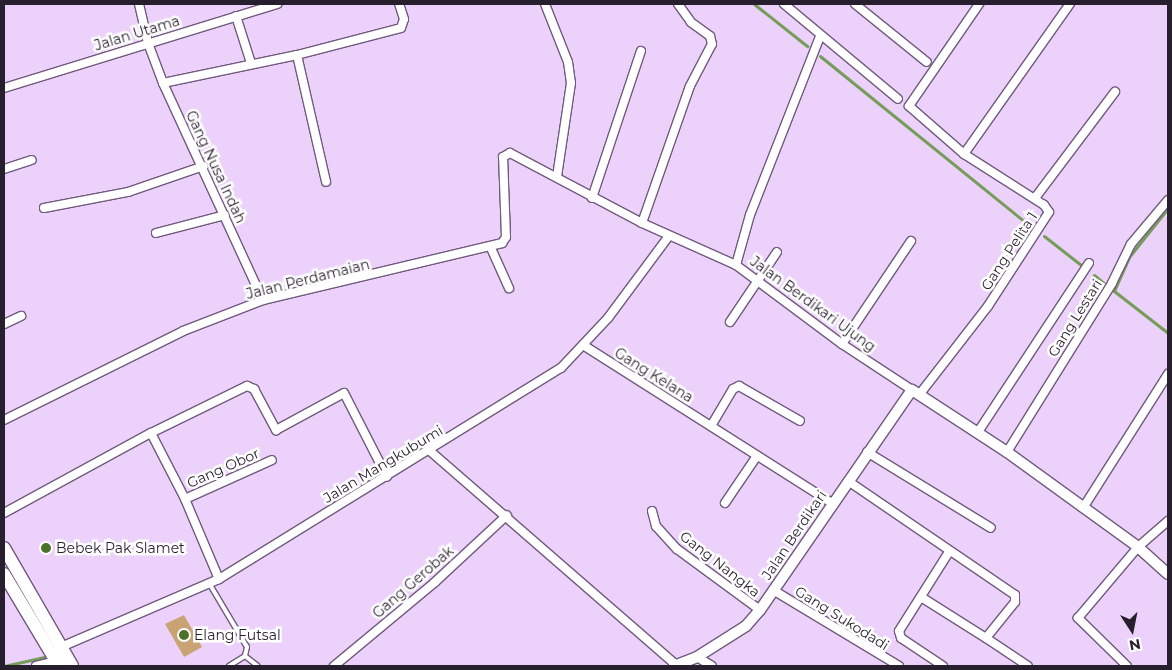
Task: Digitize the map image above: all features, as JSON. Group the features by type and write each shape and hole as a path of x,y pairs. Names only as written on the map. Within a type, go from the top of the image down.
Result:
{"main road":[{"path":"4,548 72,666"},
{"path":"4,574 57,664"}],"street":[{"name":"Gang Nusa Indah","path":"139,4 148,43 163,84 204,166 263,300"},
{"name":"Jalan Utama","path":"4,88 236,16 259,6 277,4"},
{"path":"163,84 251,63 297,55 401,28 404,19 399,4"},
{"path":"545,4 568,62 571,84 557,177"},
{"path":"642,223 690,86 712,44 710,36 691,22 678,4"},
{"path":"784,4 820,36 898,99"},
{"path":"855,4 927,62"},
{"name":"Gang Pelita 1","path":"916,393 988,306 1046,218 1047,208 1035,198 964,154 909,106 979,4"},
{"path":"964,154 1070,4"},
{"path":"236,16 251,63"},
{"path":"736,266 750,215 820,36"},
{"path":"592,198 641,51"},
{"path":"297,55 326,182"},
{"path":"1035,198 1115,92"},
{"name":"Jalan Berdikari Ujung","path":"491,248 502,243 506,236 504,154 510,153 557,177 592,198 736,266 842,344 1007,452 1138,547 1168,574"},
{"path":"4,169 32,160"},
{"path":"44,208 128,192 204,166"},
{"name":"Gang Lestari","path":"1007,452 1112,283 1130,244 1168,200"},
{"path":"156,233 225,215"},
{"name":"Jalan Mangkubumi","path":"61,647 219,579 430,451 560,368 608,318 669,236"},
{"path":"842,344 911,241"},
{"path":"491,248 509,288"},
{"name":"Jalan Perdamaian","path":"4,420 183,331 263,300 491,248"},
{"path":"730,322 777,252"},
{"path":"978,432 1089,264"},
{"path":"4,324 20,316"},
{"name":"Gang Kelana","path":"583,345 832,503"},
{"path":"1083,508 1168,374"},
{"path":"4,513 151,433 248,386 254,389 276,430 342,392 387,477"},
{"path":"711,426 733,389 739,386 800,421"},
{"name":"Jalan Berdikari","path":"675,666 697,657 746,626 760,610 867,452 916,393"},
{"path":"151,433 185,499 219,579"},
{"path":"430,451 507,515 675,666"},
{"path":"867,452 991,528"},
{"path":"725,503 757,456"},
{"name":"Gang Obor","path":"185,499 272,460"},
{"path":"848,481 1016,597 986,638"},
{"name":"Gang Nangka","path":"652,511 656,526 677,549 760,610"},
{"name":"Gang Gerobak","path":"334,666 435,582 507,515"},
{"path":"1127,666 1078,618 1138,547 1168,521"},
{"path":"943,666 900,636 899,631 949,552"},
{"name":"Gang Sukodadi","path":"773,590 899,666"},
{"path":"921,597 1028,666"},
{"path":"697,657 712,666"},
{"path":"36,666 57,664"}],"lane":[{"path":"209,583 244,640 245,656 258,666"},
{"path":"229,666 245,656"}],"shaded area":[{"name":"Elang Futsal","path":"184,615 202,647 184,657 165,624"}],"waterway":[{"path":"754,4 807,46"},
{"path":"820,56 1031,227"},
{"path":"1114,291 1129,257 1168,208"},
{"path":"1044,236 1081,265"},
{"path":"1094,275 1105,284"},
{"path":"1114,291 1168,333"},
{"path":"4,666 49,656"}],"place":[{"name":"Bebek Pak Slamet","path":"46,548"},
{"name":"Elang Futsal","path":"184,635"}]}
